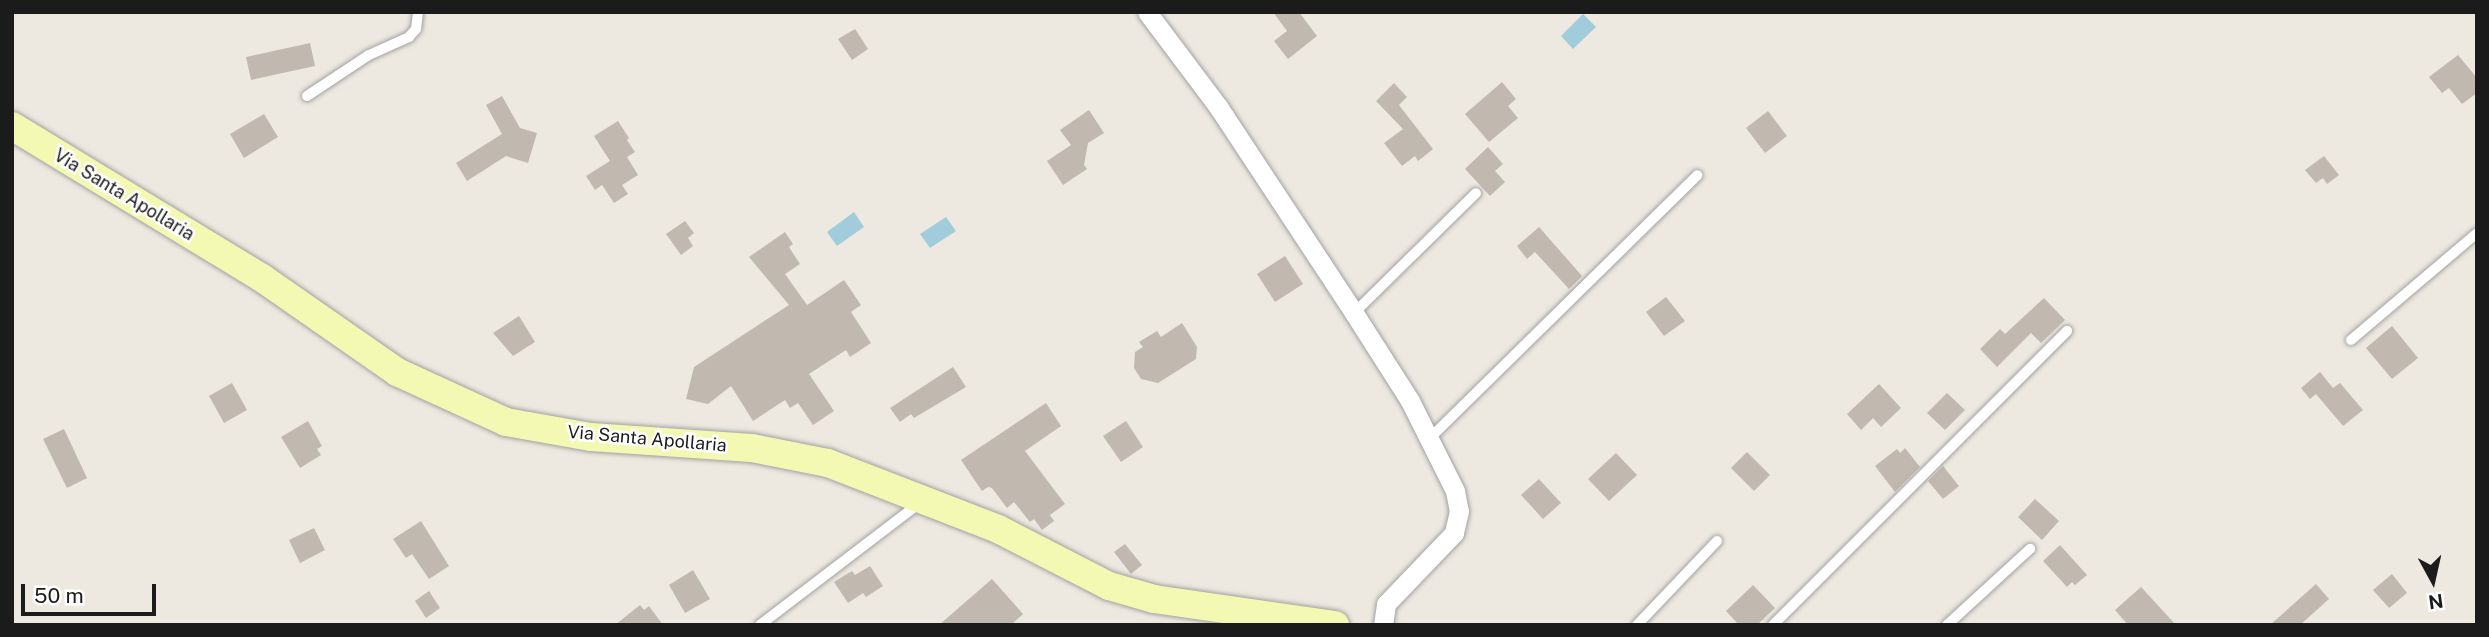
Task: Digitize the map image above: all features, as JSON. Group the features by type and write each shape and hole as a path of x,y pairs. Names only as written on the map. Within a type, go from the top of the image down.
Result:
{"street":[{"path":"1147,12 1219,108 1354,313 1430,438 1457,498 1458,522 1451,538 1386,604 1383,625"},
{"name":"Via Santa Apollaria","path":"12,126 262,278 397,372 506,422 591,437 752,448 828,463 925,498 998,529 1109,586 1154,599 1335,625"}],"lane":[{"path":"307,96 369,55 409,37 416,29 418,12"},
{"path":"1430,438 1698,175"},
{"path":"1354,313 1476,193"},
{"path":"2351,340 2477,233"},
{"path":"1773,625 2067,331"},
{"path":"760,625 925,498"},
{"path":"1637,625 1717,541"},
{"path":"1947,625 2030,549"}],"water":[{"path":"1583,14 1596,27 1573,49 1561,36"},
{"path":"854,212 864,227 837,246 827,232"},
{"path":"946,217 956,231 930,248 920,234"}],"building":[{"path":"1273,12 1299,12 1317,36 1288,59 1274,41 1287,31"},
{"path":"855,29 868,49 852,60 838,39"},
{"path":"310,43 315,66 251,80 246,57"},
{"path":"2458,55 2477,78 2477,93 2462,104 2449,88 2442,93 2429,77"},
{"path":"1502,82 1516,99 1508,106 1518,118 1489,142 1465,114"},
{"path":"1394,83 1407,97 1399,105 1433,149 1418,161 1415,156 1402,166 1384,143 1403,129 1376,101"},
{"path":"502,96 520,128 537,133 528,163 506,156 467,181 456,163 502,134 486,105"},
{"path":"1089,110 1104,133 1088,143 1084,165 1087,169 1063,185 1047,161 1071,145 1060,130"},
{"path":"1768,111 1787,136 1765,153 1746,128"},
{"path":"264,114 278,137 244,158 230,134"},
{"path":"618,121 635,152 627,157 638,175 622,185 628,194 614,203 602,185 595,190 586,176 610,161 594,136"},
{"path":"1488,147 1503,164 1495,171 1505,182 1490,196 1465,169"},
{"path":"2324,156 2339,175 2327,184 2323,178 2316,183 2305,170"},
{"path":"685,221 694,233 688,238 693,246 681,255 666,234"},
{"path":"1539,227 1582,276 1569,289 1535,252 1527,259 1517,246"},
{"path":"785,232 793,244 789,247 800,264 785,274 807,305 844,280 861,305 851,312 871,343 850,357 846,350 809,374 834,411 813,425 798,403 790,408 785,400 753,421 731,386 708,404 686,399 694,367 789,305 749,257"},
{"path":"1285,256 1303,284 1275,302 1257,274"},
{"path":"1666,297 1685,321 1664,336 1646,312"},
{"path":"2044,298 2065,320 2041,343 2031,333 1997,367 1980,349 2000,329 2005,334"},
{"path":"519,316 535,342 513,356 493,333"},
{"path":"1182,323 1197,347 1196,359 1158,383 1141,379 1134,368 1135,352 1143,347 1139,342 1157,331 1161,337"},
{"path":"2392,326 2418,358 2392,379 2366,348"},
{"path":"953,367 966,387 914,418 911,414 900,422 890,408"},
{"path":"2320,372 2333,388 2340,383 2363,410 2343,426 2316,394 2310,399 2301,388"},
{"path":"232,383 247,410 224,423 209,396"},
{"path":"1879,384 1901,408 1881,427 1873,418 1861,430 1847,414"},
{"path":"1947,393 1965,410 1945,430 1927,413"},
{"path":"1046,403 1061,426 1025,451 1065,504 1050,515 1054,521 1042,530 1034,519 1030,522 1014,502 1007,508 992,488 988,487 982,491 961,460"},
{"path":"308,421 322,446 317,449 321,455 300,468 281,437"},
{"path":"1126,421 1143,447 1121,462 1103,436"},
{"path":"64,429 87,478 67,488 43,439"},
{"path":"1905,448 1920,467 1895,492 1875,466 1897,449 1900,453"},
{"path":"1747,452 1770,475 1754,491 1731,468"},
{"path":"1616,453 1637,475 1609,501 1588,479"},
{"path":"1943,466 1959,486 1943,499 1928,481"},
{"path":"1539,479 1561,503 1543,519 1521,495"},
{"path":"2035,499 2059,521 2042,540 2018,517"},
{"path":"421,521 449,566 429,579 412,554 406,558 393,539"},
{"path":"314,528 325,550 300,563 289,540"},
{"path":"1125,544 1142,565 1131,574 1114,552"},
{"path":"2060,545 2087,575 2075,585 2072,582 2067,587 2043,561"},
{"path":"870,566 883,586 866,597 863,593 848,603 834,582 852,571 855,575"},
{"path":"693,570 710,599 685,613 669,585"},
{"path":"2392,574 2407,593 2389,608 2373,590"},
{"path":"992,579 1023,614 1011,625 939,625"},
{"path":"2316,584 2329,599 2300,625 2270,625"},
{"path":"1753,585 1775,608 1757,625 1739,625 1726,611"},
{"path":"2141,587 2176,625 2128,625 2115,610"},
{"path":"429,591 440,608 426,618 415,601"},
{"path":"640,605 644,610 649,606 663,625 615,625"}]}
